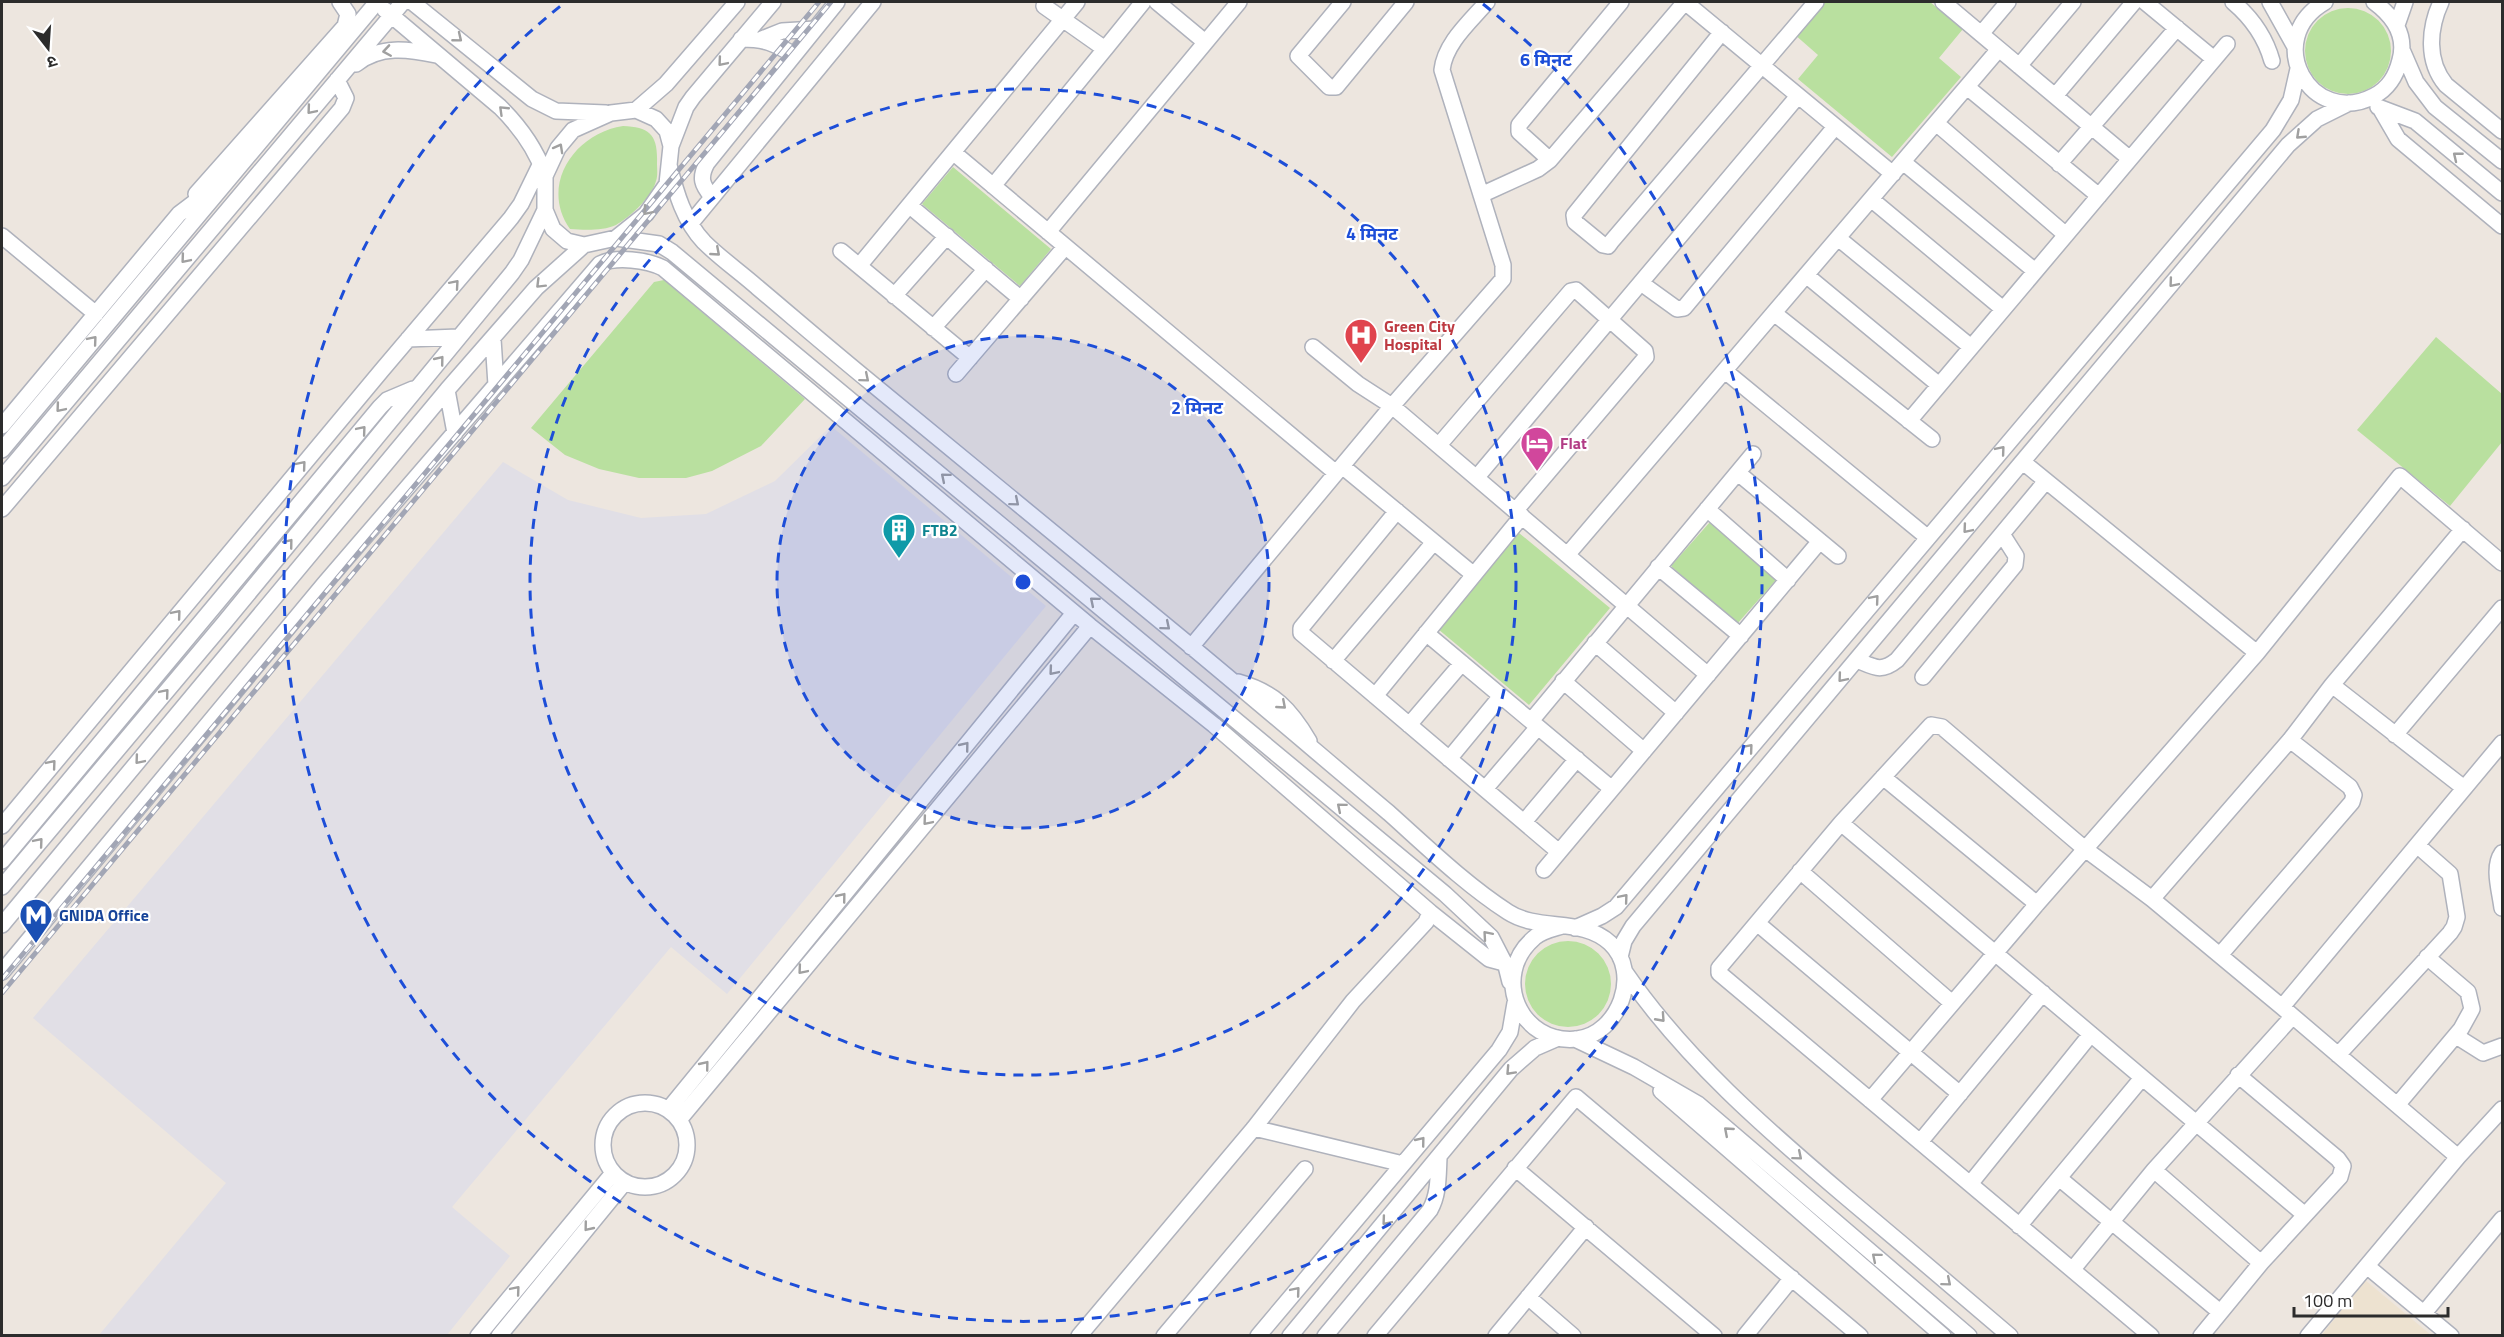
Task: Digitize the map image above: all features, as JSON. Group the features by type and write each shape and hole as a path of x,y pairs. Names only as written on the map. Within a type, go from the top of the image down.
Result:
{"street":[{"path":"2,426 178,214 345,26 348,14 340,2"},
{"path":"2,450 376,2 515,123 536,153 543,170 544,210 553,229 567,241 584,245 616,238 659,244 672,252 1445,894 1491,937 1504,963 1514,995 1532,1026 1558,1038 1585,1037 1608,1023 1620,1006 1625,972"},
{"path":"2,478 403,2"},
{"path":"412,2 532,99 556,111 611,113 636,110 656,119 667,131 671,146"},
{"path":"636,110 666,84 737,2"},
{"path":"616,238 646,214 667,184 671,146 686,107 773,2"},
{"path":"712,197 703,186 701,179 707,163 837,2"},
{"path":"691,223 873,2"},
{"path":"859,266 1077,2"},
{"path":"993,186 1143,2"},
{"path":"1157,2 1205,42"},
{"path":"1048,232 1239,2"},
{"path":"1343,2 1298,56 1332,88 1336,87 1406,2"},
{"path":"1191,647 1392,406 1503,279 1503,265 1442,70 1443,59 1448,48 1487,2"},
{"path":"1550,160 1519,132 1519,125 1621,2"},
{"path":"1481,195 1538,169 1550,160 1685,2 1835,127 1898,168 2035,271"},
{"path":"1722,32 1574,215 1575,222 1603,245 1608,246 1816,2"},
{"path":"1944,2 2130,159"},
{"path":"1981,34 2008,2"},
{"path":"2019,66 2073,2"},
{"path":"2055,96 2134,2"},
{"path":"2145,2 2214,60"},
{"path":"2233,2 2248,14 2259,30 2272,61"},
{"path":"2270,2 2294,45 2298,69 2309,87 2327,99 2356,102 2380,108 2415,122 2502,193"},
{"path":"2294,45 2300,25 2312,9 2325,2"},
{"path":"2374,2 2387,11 2397,25 2403,52 2416,82 2435,107 2502,161"},
{"path":"2397,25 2405,2"},
{"path":"2441,2 2431,31 2434,61 2439,75 2446,85 2502,130"},
{"path":"1044,6 1105,49"},
{"path":"2060,164 2176,28"},
{"path":"762,39 782,31 814,29"},
{"path":"741,39 762,39 794,55"},
{"path":"1909,421 2227,44"},
{"path":"339,78 364,58 384,50 407,49 439,56"},
{"path":"1568,554 1999,49"},
{"path":"1620,957 1624,941 1633,926 2288,145 2317,119 2383,91 2397,74 2403,52"},
{"path":"1258,1335 1499,1050 1510,1032 1514,969 1517,958 1534,938 1545,931 1568,927 1602,916 1616,907 2273,130 2290,100 2298,69"},
{"path":"2,508 342,108 346,98 339,78"},
{"path":"1967,87 2099,196"},
{"path":"1477,477 1798,96"},
{"path":"2380,108 2398,140 2502,226"},
{"path":"2,826 511,218 558,148 573,130 611,113"},
{"path":"1936,123 2066,235"},
{"path":"1641,283 1677,309 1684,308 1835,127"},
{"path":"954,153 1065,247 1339,470 1396,511 1474,575"},
{"path":"669,165 676,194 703,241 1316,751 1464,878 1512,915 1537,923 1589,929 1611,944 1620,957 1625,972 1644,1000 1722,1086 1775,1137 2010,1335"},
{"path":"178,214 236,170"},
{"path":"1871,199 2003,309"},
{"path":"910,206 1021,299"},
{"path":"2,887 231,614 521,260 544,210"},
{"path":"2,236 96,314"},
{"path":"894,296 947,237"},
{"path":"1838,238 1971,347"},
{"path":"2,925 447,390 536,288 584,245"},
{"path":"956,374 1065,247"},
{"path":"841,251 970,358"},
{"path":"2,972 325,583 602,262 651,262 663,268 1074,613 1214,725 1430,912 1489,959 1504,963"},
{"path":"933,328 986,269"},
{"path":"1806,275 1939,385"},
{"path":"1375,696 1646,357 1645,351 1576,290 1571,291 1439,445"},
{"path":"1774,313 1932,439"},
{"path":"408,339 458,337"},
{"path":"493,339 496,385"},
{"path":"1313,347 1358,384 1392,406 1439,445 1708,675"},
{"path":"1725,371 1927,537"},
{"path":"2,861 380,407 387,400 417,387"},
{"path":"447,390 454,433"},
{"path":"888,456 900,440"},
{"path":"1485,789 1563,681 1753,454"},
{"path":"2023,462 2257,652"},
{"path":"1738,472 1838,556"},
{"path":"1870,1101 2037,904 2257,652 2400,476 2502,563"},
{"path":"1857,660 1879,669 1888,667 2046,481"},
{"path":"1707,509 1788,580"},
{"path":"1396,511 1300,630 1302,635 1559,852"},
{"path":"2152,899 2290,740 2332,685 2463,529"},
{"path":"1923,677 2015,565 2016,556 2002,534"},
{"path":"1333,661 1434,542"},
{"path":"1544,870 1820,542"},
{"path":"1658,567 1741,636"},
{"path":"2396,735 2502,608"},
{"path":"673,1115 1074,613"},
{"path":"673,1115 1090,626"},
{"path":"1426,633 1612,789"},
{"path":"1595,643 1676,713"},
{"path":"1409,725 1462,663"},
{"path":"1563,681 1644,750"},
{"path":"2332,685 2464,788"},
{"path":"1449,759 1501,696"},
{"path":"2151,1335 1719,973 1719,968 1800,871 1931,724 1938,725 2085,849 2152,899 2458,1157"},
{"path":"2220,956 2352,802 2354,795 2350,788 2290,740"},
{"path":"2073,1269 2154,1170 2238,1076 2417,845 2502,743"},
{"path":"1524,822 1577,759"},
{"path":"1884,777 2037,904"},
{"path":"1841,823 2305,1215"},
{"path":"2338,1055 2454,927 2457,917 2451,874 2417,845"},
{"path":"2502,853 2497,869 2502,908"},
{"path":"1800,871 1953,1003"},
{"path":"1079,1335 1254,1128 1353,1001 1426,922 1430,912"},
{"path":"1757,923 1960,1094"},
{"path":"2397,1104 2456,1036 2472,1009 2468,992 2427,957"},
{"path":"1920,1142 2043,993"},
{"path":"1970,1184 2091,1034"},
{"path":"2456,1036 2483,1053 2502,1046"},
{"path":"1290,1335 1511,1069 1534,1048 1558,1038"},
{"path":"1575,1039 1634,1067 1698,1104 1969,1335"},
{"path":"1634,1067 1944,1335"},
{"path":"2201,1335 2261,1263 2340,1177 2343,1166 2238,1076"},
{"path":"2019,1226 2142,1078"},
{"path":"1375,1335 1576,1097 1860,1335"},
{"path":"643,1103 656,1104 673,1115 685,1132 687,1146 684,1160 677,1172 666,1181 653,1186 639,1186 619,1177 606,1161 603,1148 604,1135 614,1118 630,1106 643,1103"},
{"path":"2308,1335 2368,1267 2458,1157 2502,1109"},
{"path":"1254,1128 1403,1164"},
{"path":"1325,1335 1430,1210 1436,1200 1439,1158"},
{"path":"1515,1168 1714,1335"},
{"path":"1164,1335 1305,1169"},
{"path":"2154,1170 2261,1263"},
{"path":"478,1335 619,1177"},
{"path":"499,1335 619,1177"},
{"path":"2059,1178 2220,1312"},
{"path":"2424,1312 2502,1219"},
{"path":"1496,1335 1586,1227"},
{"path":"2368,1267 2451,1335"},
{"path":"1745,1335 1792,1278"},
{"path":"1528,1297 1574,1335"}],"shaded area":[{"path":"831,426 1046,606 727,994 671,947 452,1207 510,1256 447,1335 99,1335 226,1183 33,1018 503,462 568,500 641,518 706,514 775,481"},
{"path":"2365,1280 2431,1335 2321,1336"}],"green space":[{"path":"1822,2 1930,2 1963,29 1939,58 1961,77 1892,157 1798,79 1818,55 1794,34"},
{"path":"2340,8 2356,8 2379,20 2388,34 2391,51 2388,68 2379,82 2356,94 2340,94 2324,87 2312,75 2305,59 2305,43 2312,27 2324,15"},
{"path":"623,126 640,128 654,139 657,153 657,179 654,187 640,206 616,225 599,229 570,229 561,212 558,195 560,179 567,164 577,150 590,139"},
{"path":"953,167 1051,249 1020,286 922,204"},
{"path":"664,280 805,399 761,446 712,471 686,478 639,478 599,469 565,455 531,428 654,282"},
{"path":"2436,337 2502,394 2502,442 2450,506 2357,430"},
{"path":"1710,522 1776,580 1737,624 1671,566"},
{"path":"1519,533 1610,608 1529,705 1438,629"},
{"path":"1560,941 1576,941 1599,953 1608,967 1611,984 1608,1001 1599,1015 1576,1027 1560,1027 1544,1020 1532,1008 1525,992 1525,976 1532,960 1544,948"}],"railway":[{"path":"2,979 819,2"},
{"path":"2,993 831,2"}],"place":[{"name":"Green City Hospital","path":"1361,364"},
{"name":"Flat","path":"1537,472"},
{"name":"FTB2","path":"899,559"},
{"name":"GNIDA Office","path":"36,944"}]}
